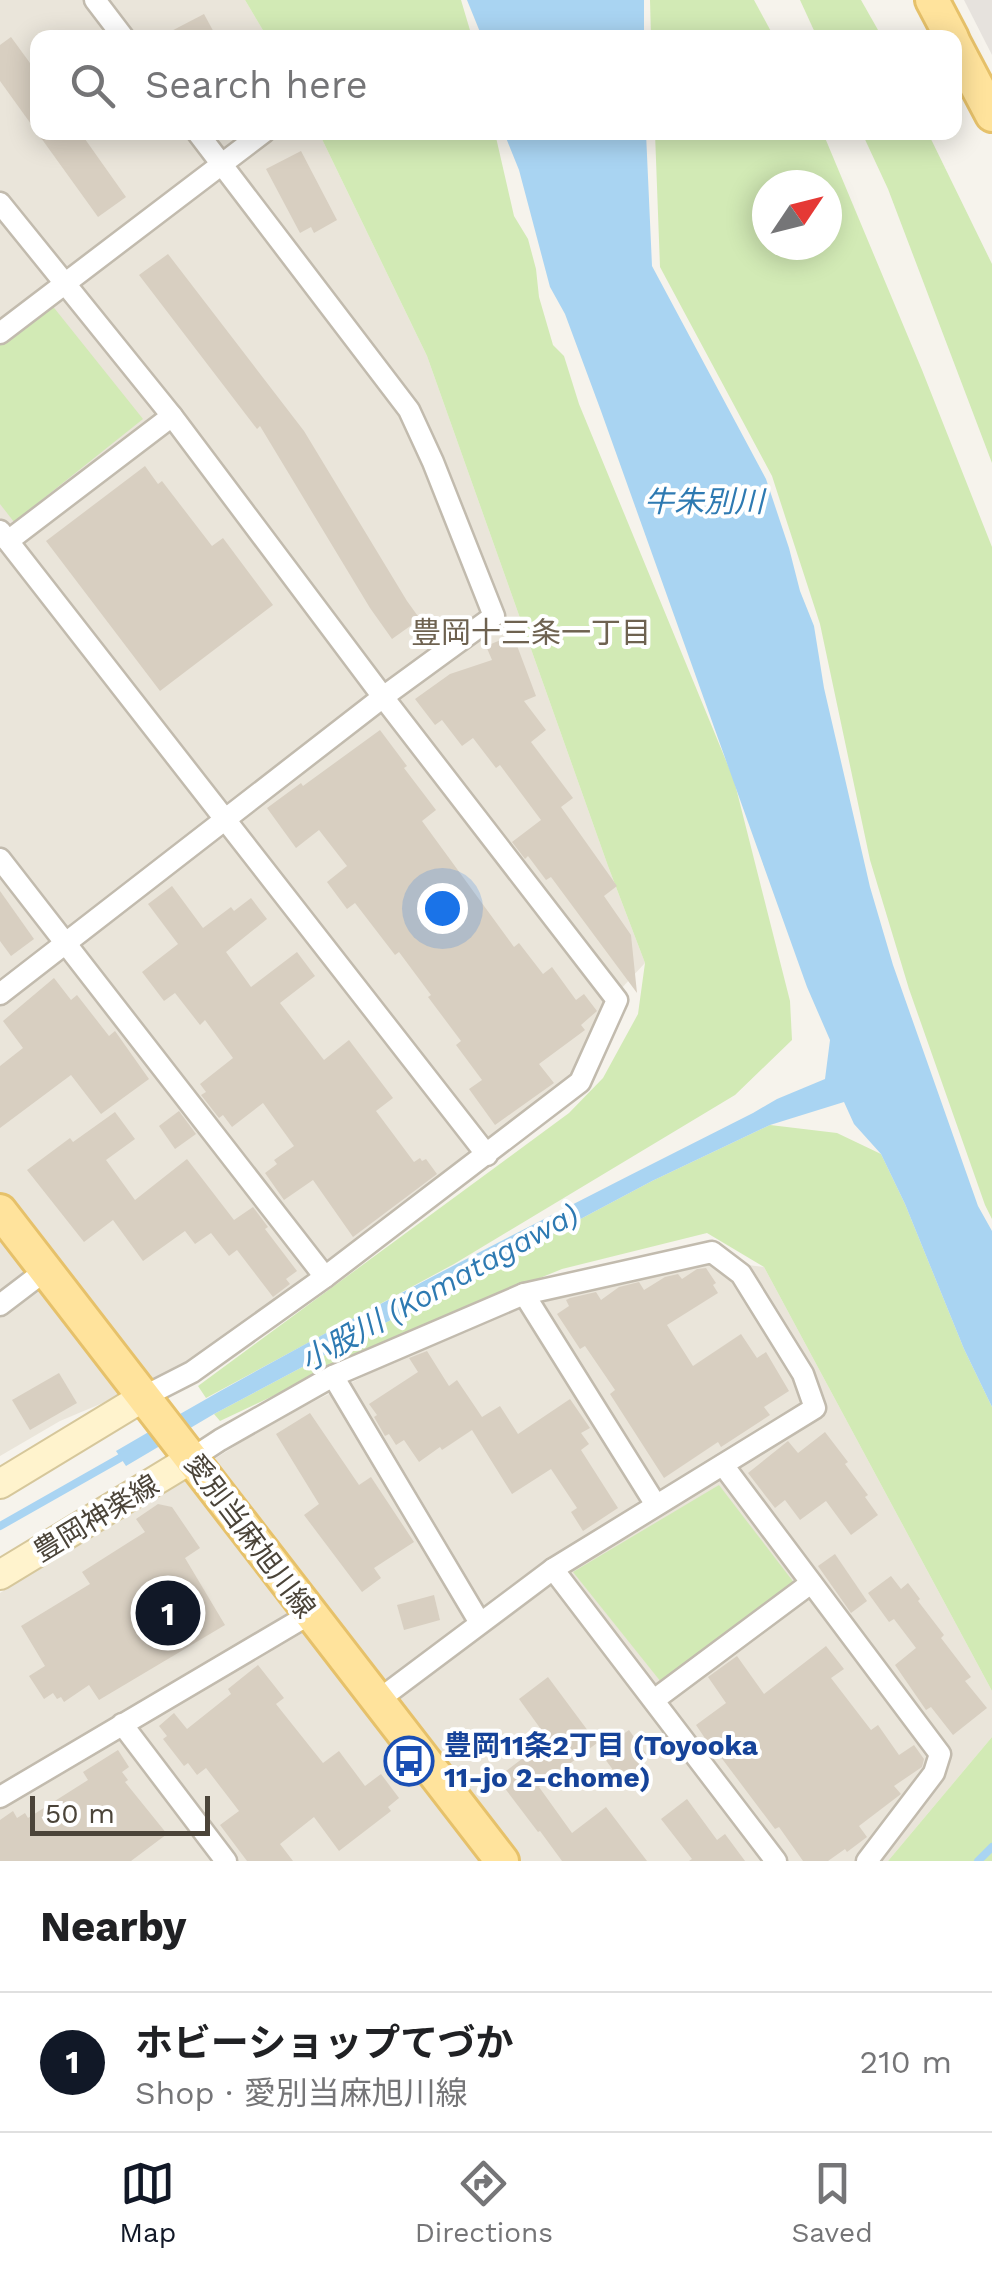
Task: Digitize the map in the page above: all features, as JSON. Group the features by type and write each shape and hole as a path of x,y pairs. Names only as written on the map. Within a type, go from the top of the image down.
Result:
{"main road":[{"path":"932,0 948,30"},
{"path":"962,57 992,115"},
{"name":"愛別当麻旭川線","path":"0,1211 502,1861"}],"street":[{"path":"95,0 118,30"},
{"path":"0,994 383,697 494,616 409,410 203,140"},
{"path":"0,333 253,140"},
{"path":"0,203 172,416 616,1000 580,1082 325,1277 150,1403 0,1484"},
{"path":"172,416 4,536 487,1155"},
{"path":"0,859 325,1277"},
{"path":"186,1453 220,1440 333,1376 524,1294 712,1252 741,1274 802,1374 816,1408 553,1569 377,1701"},
{"path":"0,1305 46,1270"},
{"path":"524,1294 656,1505"},
{"path":"333,1376 480,1623"},
{"name":"豊岡神楽線","path":"0,1575 186,1453"},
{"path":"723,1465 940,1754 934,1774 867,1861"},
{"path":"553,1569 776,1861"},
{"path":"654,1700 812,1583"},
{"path":"0,1797 310,1614"},
{"path":"122,1724 226,1861"}],"shaded area":[{"path":"0,0 245,0 263,30 30,30 30,140 322,140 427,356 645,963 605,1006 572,1075 188,1367 60,1421 0,1456"},
{"path":"964,0 992,0 992,55"},
{"path":"707,1260 764,1267 992,1691 992,1737 888,1861 0,1861 0,1593 275,1421 444,1336 599,1282"}],"green space":[{"path":"245,0 461,0 470,30 263,30"},
{"path":"650,0 754,0 770,30 651,30"},
{"path":"800,0 861,0 878,30 814,30"},
{"path":"322,140 497,140 514,216 528,239 553,345 564,356 579,404 734,780 790,1001 792,1040 735,1095 454,1264 206,1398 198,1386 569,1113 603,1078 638,1014 645,963 427,356"},
{"path":"655,140 826,140 838,170 752,170 752,260 842,260 842,178 992,547 992,1219 909,989 870,860 820,624 772,476 660,267"},
{"path":"865,140 931,140 992,264 992,463 888,189"},
{"path":"51,304 143,419 14,522 0,504 0,344"},
{"path":"770,1125 837,1133 881,1154 992,1407 992,1691 764,1267 707,1233 562,1269 408,1332 220,1421 214,1414 652,1181"},
{"path":"719,1485 795,1584 661,1682 573,1572"},
{"path":"992,1737 992,1861 888,1861"}],"water":[{"path":"467,0 644,0 644,30 479,30"},
{"name":"牛朱別川","path":"507,140 646,140 652,266 766,479 814,626 824,688 870,887 893,965 978,1206 992,1231 992,1407 881,1154 854,1124 844,1102 770,1125 652,1181 214,1414 126,1466 116,1451 273,1362 777,1099 825,1079 830,1040 807,987 565,314 550,287 519,170"}],"building":[{"path":"204,14 213,30 173,30"},
{"path":"11,37 30,63 30,123 0,81 0,45"},
{"path":"43,140 86,140 126,197 98,217"},
{"path":"301,151 337,220 314,233 311,227 300,233 266,169"},
{"path":"168,254 304,431 420,619 392,639 260,426 257,429 139,275"},
{"path":"145,466 158,484 162,481 212,546 223,538 273,605 160,691 46,541"},
{"path":"513,635 536,696 524,701 546,730 531,742 573,798 561,807 617,886 604,896 631,935 637,993 551,877 546,880 512,842 541,820 500,765 496,768 473,738 462,746 442,720 435,725 415,699 450,674 492,660 486,646"},
{"path":"380,730 436,810 422,821 514,947 519,943 543,974 552,967 576,1000 584,994 597,1011 581,1025 585,1030 539,1064 554,1083 495,1125 469,1089 482,1080 456,1045 461,1041 428,997 431,995 355,903 347,909 327,882 347,866 319,830 296,848 267,808"},
{"path":"172,886 203,928 251,898 267,919 226,952 251,987 297,952 315,976 280,1003 324,1060 349,1040 393,1098 376,1111 414,1162 426,1159 437,1174 353,1237 313,1180 284,1200 265,1173 277,1164 274,1160 294,1146 263,1103 232,1127 223,1115 219,1118 201,1095 206,1092 200,1084 233,1058 205,1020 200,1025 175,993 164,1001 142,972 178,944 148,904"},
{"path":"0,891 34,939 11,956 0,941"},
{"path":"54,978 71,1000 77,995 109,1036 115,1031 149,1079 101,1114 71,1075 0,1128 0,1066 23,1048 3,1021"},
{"path":"179,1111 196,1134 175,1149 159,1126"},
{"path":"115,1112 135,1139 106,1160 135,1200 187,1159 234,1220 253,1207 297,1271 286,1279 290,1284 273,1297 237,1250 229,1256 211,1233 195,1244 185,1231 143,1261 113,1220 84,1242 27,1170 70,1138 73,1142"},
{"path":"706,1268 718,1293 667,1325 693,1366 741,1334 757,1358 766,1352 789,1391 764,1407 770,1415 721,1447 718,1442 664,1478 610,1394 615,1390 557,1314 569,1306 566,1300 570,1298 596,1292 601,1300 619,1287 639,1282 644,1290 665,1277 678,1274 682,1279"},
{"path":"427,1351 449,1386 457,1380 482,1417 500,1406 518,1434 570,1399 590,1428 581,1433 589,1444 581,1450 618,1508 583,1531 571,1512 577,1508 551,1469 512,1494 472,1430 419,1462 404,1440 396,1445 389,1434 385,1436 369,1404 418,1372 409,1358"},
{"path":"59,1373 77,1403 30,1430 12,1400"},
{"path":"310,1413 359,1485 371,1477 414,1542 374,1568 381,1578 362,1592 304,1515 319,1504 276,1434"},
{"path":"825,1432 848,1462 845,1464 878,1515 851,1535 826,1501 800,1520 785,1500 775,1508 748,1473 788,1441 798,1453"},
{"path":"158,1504 172,1507 200,1548 185,1558 225,1625 99,1700 89,1685 64,1702 53,1693 44,1699 29,1676 45,1666 21,1626 90,1584 82,1572 145,1532 136,1519"},
{"path":"835,1554 867,1601 851,1613 818,1566"},
{"path":"891,1576 901,1589 908,1583 920,1599 944,1635 941,1638 971,1677 965,1681 987,1708 953,1735 931,1707 926,1710 895,1665 916,1648 894,1619 889,1622 868,1593"},
{"path":"434,1595 440,1620 404,1630 397,1605"},
{"path":"826,1646 844,1669 831,1678 871,1730 878,1725 899,1755 914,1745 924,1759 922,1767 894,1786 901,1794 859,1826 867,1837 828,1861 803,1861 696,1725 726,1703 708,1677 737,1656 764,1694"},
{"path":"258,1665 284,1698 276,1704 323,1763 339,1751 365,1786 381,1774 399,1798 388,1807 391,1811 339,1851 314,1817 280,1844 293,1861 247,1861 220,1825 239,1811 206,1768 197,1775 188,1763 184,1766 163,1739 167,1736 159,1726 174,1713 187,1729 231,1694 228,1689"},
{"path":"548,1677 597,1743 539,1787 572,1833 606,1807 647,1861 562,1861 497,1778 548,1739 519,1699"},
{"path":"629,1730 649,1758 636,1768 641,1774 625,1786 599,1751"},
{"path":"118,1750 129,1767 122,1772 128,1780 125,1782 167,1834 131,1861 0,1861 0,1820 13,1811 17,1818 25,1813 28,1818 88,1780 83,1772"},
{"path":"687,1799 717,1840 725,1834 745,1861 689,1861 692,1859 661,1819"}],"waterway":[{"name":"小股川 (Komatagawa)","path":"0,1526 127,1454"},
{"path":"978,1861 992,1847"}],"place":[{"name":"ホビーショップてづか","path":"168,1613"},
{"name":"豊岡11条2丁目 (Toyooka 11-jo 2-chome)","path":"409,1761"}],"district":[{"name":"豊岡十三条一丁目","path":"531,632"}]}
